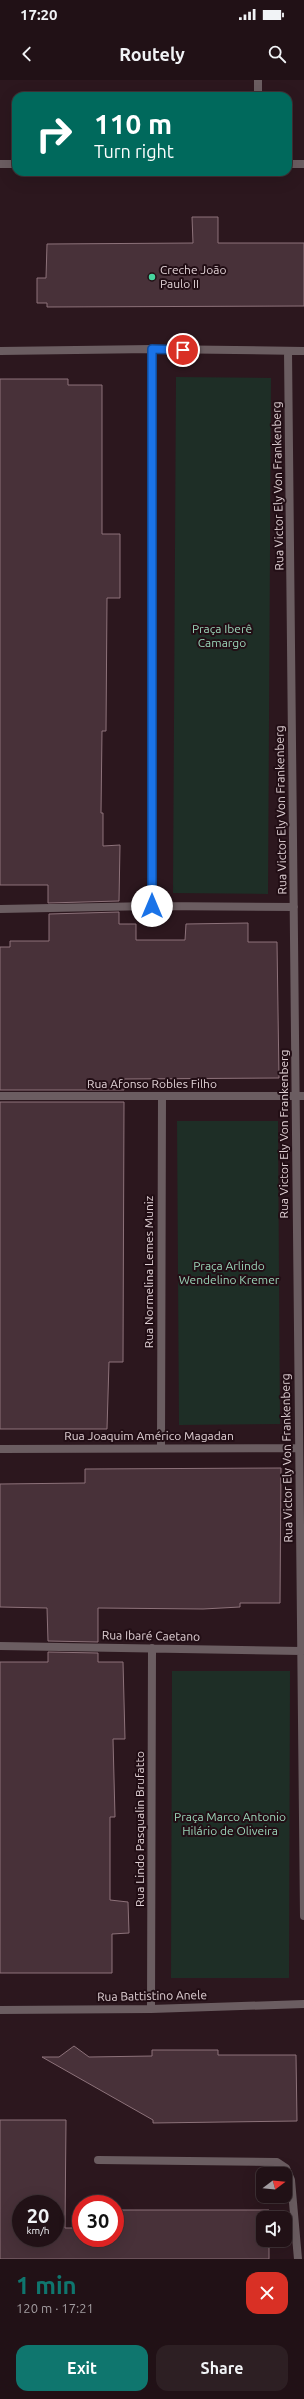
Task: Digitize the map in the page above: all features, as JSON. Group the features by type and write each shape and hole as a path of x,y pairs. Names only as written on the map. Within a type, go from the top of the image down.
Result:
{"street":[{"path":"258,80 258,92"},
{"path":"0,164 12,164"},
{"path":"292,164 304,164"},
{"path":"152,349 152,906"},
{"path":"0,351 152,349 304,351"},
{"name":"Rua Victor Ely Von Frankenberg","path":"288,351 294,907 300,1096 298,1448 304,1916"},
{"path":"0,909 152,906 294,907"},
{"name":"Rua Afonso Robles Filho","path":"0,1096 300,1096"},
{"name":"Rua Normelina Lemes Muniz","path":"161,1448 162,1096"},
{"name":"Rua Joaquim Américo Magadan","path":"0,1449 298,1448"},
{"name":"Rua Ibaré Caetano","path":"0,1646 301,1651"},
{"name":"Rua Lindo Pasqualin Brufatto","path":"151,2009 152,1648"},
{"name":"Rua Battistino Anele","path":"0,2010 151,2009 304,2004"},
{"path":"98,2160 277,2162 286,2168 291,2180 298,2259"}],"green space":[{"name":"Praça Iberê Camargo","path":"176,377 271,378 268,894 173,893"},
{"name":"Praça Arlindo Wendelino Kremer","path":"177,1121 278,1121 280,1424 179,1425"},
{"name":"Praça Marco Antonio Hilário de Oliveira","path":"172,1671 290,1671 289,1978 171,1978"}],"building":[{"path":"192,217 218,217 218,243 304,243 304,306 47,307 47,303 37,303 37,278 46,278 47,244 193,243"},
{"path":"0,379 68,379 68,385 102,385 102,534 120,534 120,598 107,598 106,731 102,731 101,813 103,813 103,846 120,845 119,901 48,903 48,885 0,885"},
{"path":"119,912 119,924 136,924 136,940 185,940 186,924 248,923 248,942 277,942 279,1078 124,1079 124,1090 0,1090 0,947 10,947 10,941 49,941 49,914"},
{"path":"0,1102 124,1102 123,1362 109,1362 107,1429 0,1429"},
{"path":"281,1468 280,1603 240,1603 240,1607 203,1609 98,1608 98,1642 48,1641 47,1608 0,1607 0,1484 85,1483 85,1469"},
{"path":"48,1652 98,1653 98,1662 123,1662 125,1739 113,1739 115,1817 110,1817 110,1900 128,1902 129,1933 112,1934 112,1973 0,1973 0,1662 48,1662"},
{"path":"74,2046 89,2057 152,2056 152,2050 218,2050 218,2055 296,2055 297,2121 153,2123 153,2120 42,2057 59,2057"},
{"path":"0,2120 66,2120 65,2228 72,2228 72,2247 124,2247 124,2210 269,2210 256,2211 256,2247 269,2247 269,2259 0,2259"}],"place":[{"name":"Creche João Paulo II","path":"152,277"}],"route":[{"path":"152,906 152,349 183,350"}]}
